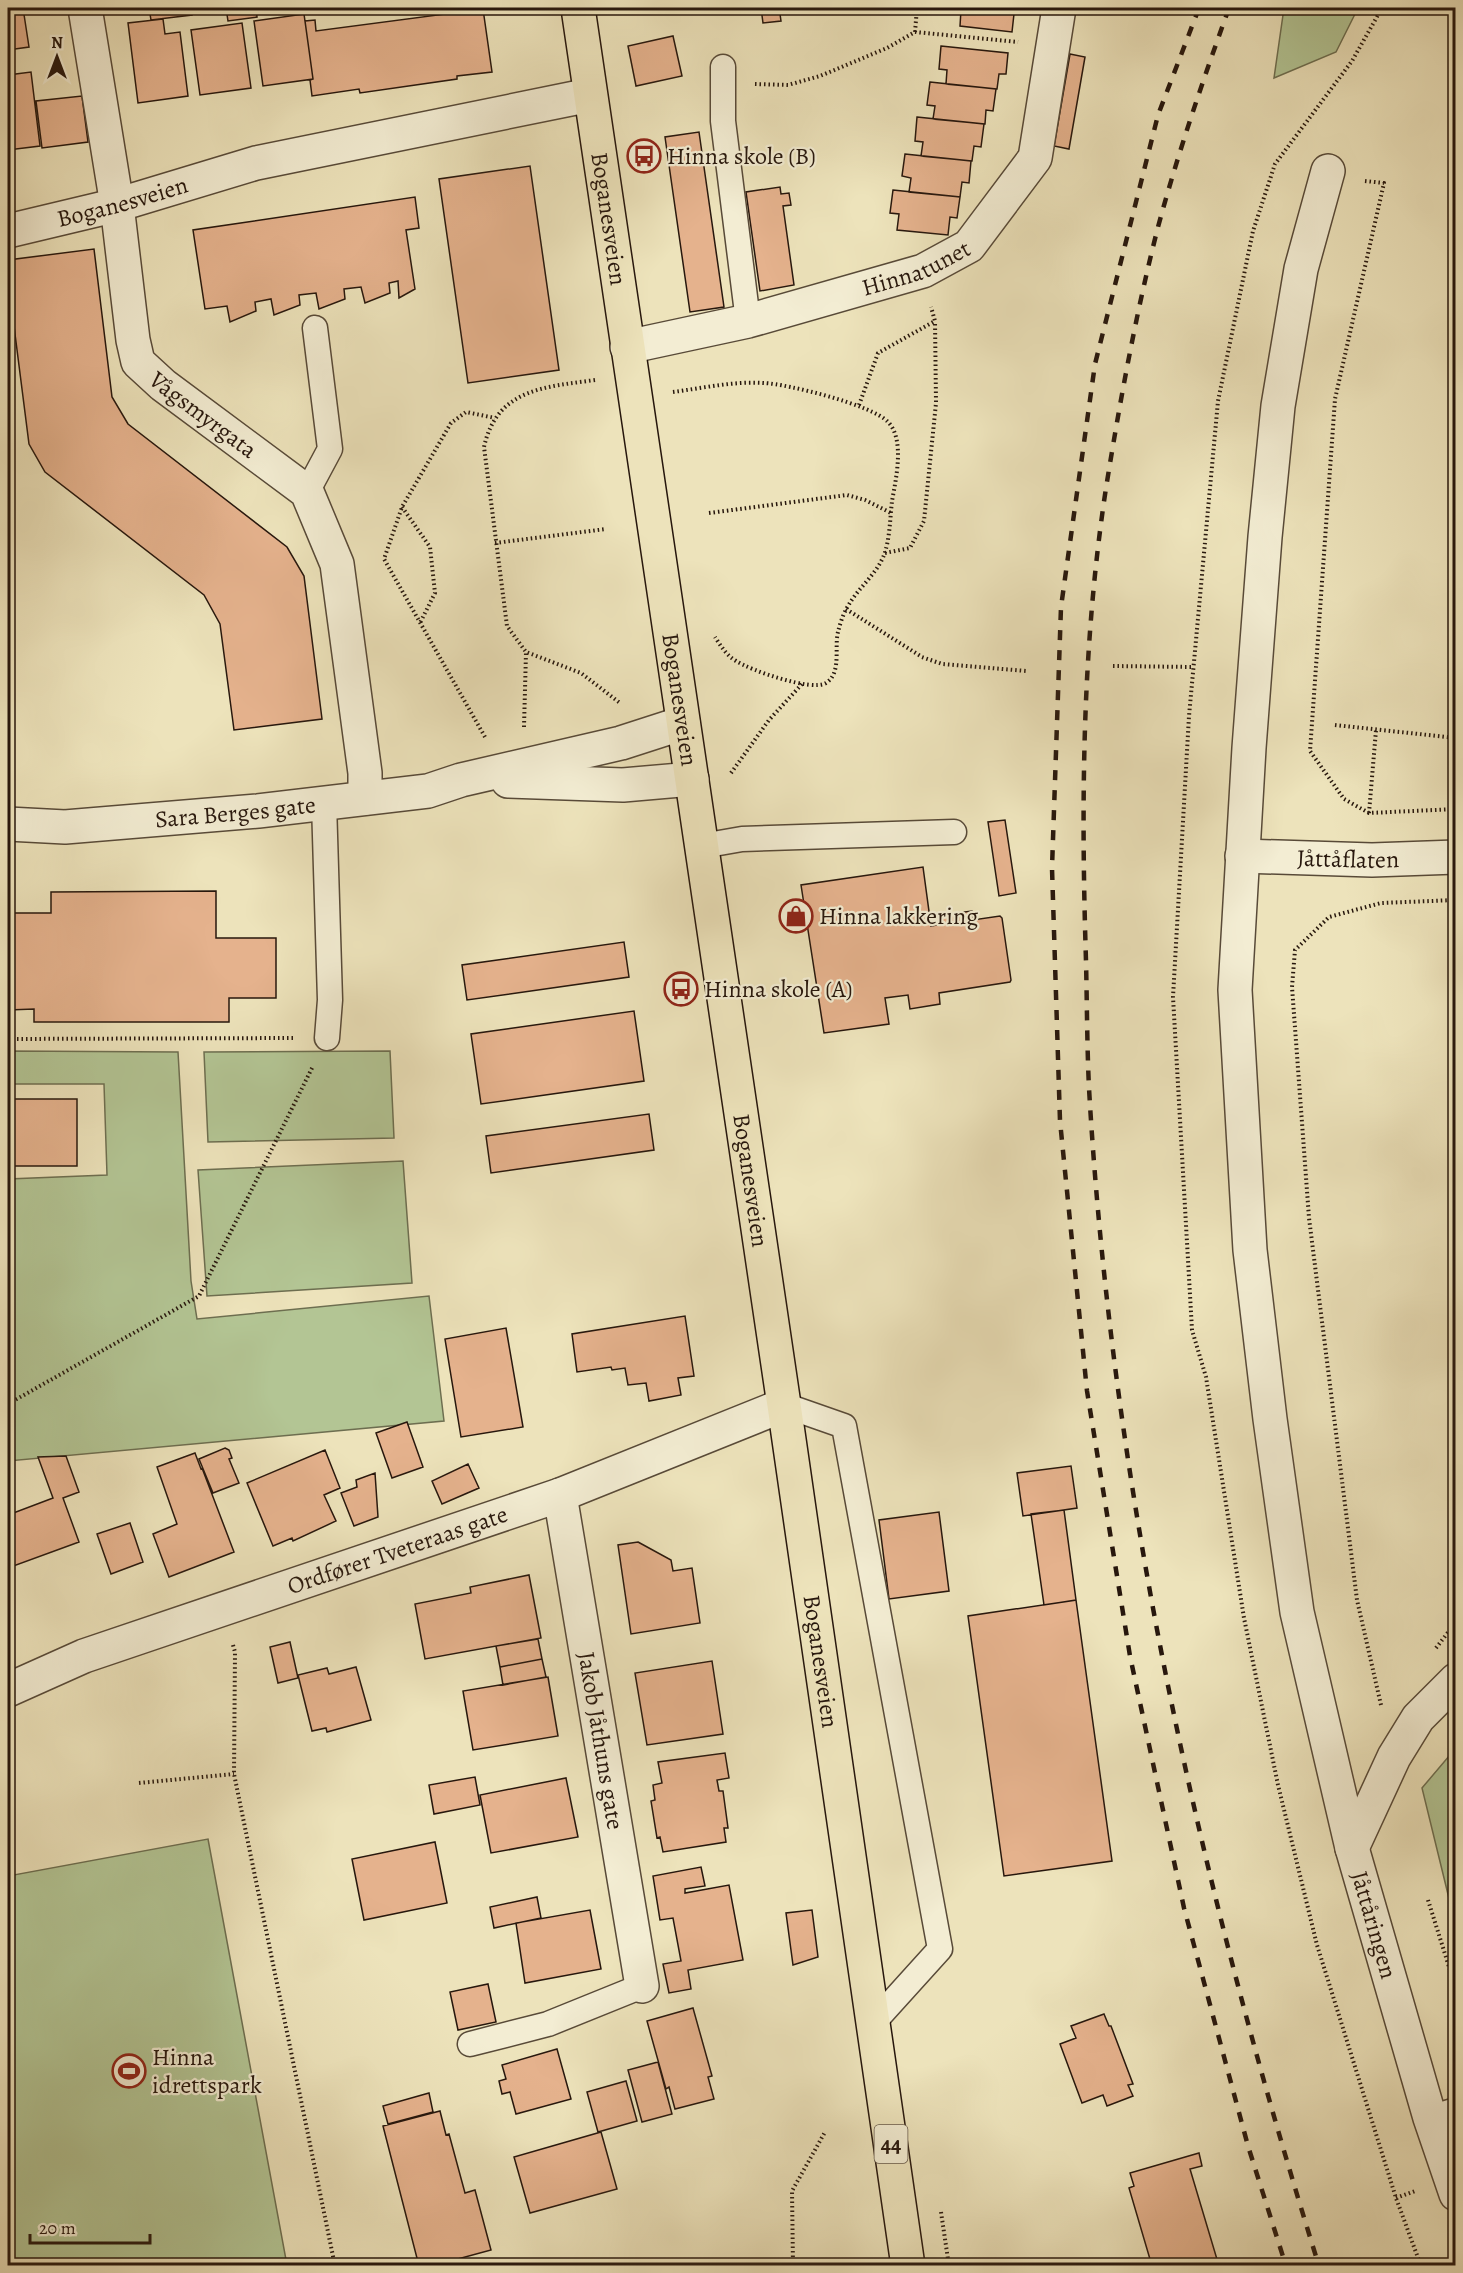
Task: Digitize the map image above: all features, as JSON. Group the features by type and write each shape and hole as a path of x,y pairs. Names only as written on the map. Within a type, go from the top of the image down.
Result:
{"main road":[{"name":"Boganesveien","path":"578,8 908,2265"}],"street":[{"name":"Vågsmyrgata","path":"85,8 117,205 133,340 138,362 163,385 307,492"},
{"name":"Hinnatunet","path":"627,347 748,321 923,271 969,246 1035,158 1059,8"},
{"name":"Boganesveien","path":"8,231 117,205 256,163 590,95"},
{"path":"1328,171 1301,269 1278,406 1264,537 1235,990 1250,1250 1270,1419 1297,1612 1352,1848"},
{"path":"307,492 337,564 365,772 365,798"},
{"name":"Sara Berges gate","path":"8,824 65,827 428,791 461,780 621,743 683,723"},
{"name":"Sara Berges gate","path":"461,780 623,785 692,779"},
{"name":"Jåttåflaten","path":"1242,856 1372,860 1455,857"},
{"name":"Ordfører Tveteraas gate","path":"8,1690 84,1656 560,1495 784,1405"},
{"name":"Jakob Jåthuns gate","path":"560,1495 642,1986"},
{"name":"Jåttåringen","path":"1455,1680 1418,1718 1394,1757 1352,1848 1443,2114 1455,2194"}],"lane":[{"path":"723,67 723,122 748,321"},
{"path":"307,492 330,449 315,328"},
{"path":"324,803 330,1000 327,1038"},
{"path":"702,846 742,839 954,832"},
{"path":"784,1405 844,1426 940,1948 874,2022"},
{"path":"470,2044 548,2024 642,1986"}],"path":[{"path":"915,32 917,8"},
{"path":"1382,8 1352,61 1275,164 1253,231 1218,401 1193,667 1173,997 1192,1330 1206,1377 1244,1618 1278,1785 1317,1945 1396,2198 1421,2265"},
{"path":"723,94 759,82 788,85 820,76 887,48 915,32 1053,46"},
{"path":"1384,183 1335,399 1310,751 1344,799 1369,813 1455,809"},
{"path":"885,553 910,548 924,522 936,403 935,321 923,271"},
{"path":"859,405 878,353 935,321"},
{"path":"596,380 543,387 522,395 506,406 495,418 487,432 484,447 507,626 526,652 581,673 621,704"},
{"path":"673,392 736,383 765,382 859,405 889,422 897,442 898,463 885,553 873,575 846,609 837,634 838,650 830,681 822,685 802,684 736,661 724,651 715,637"},
{"path":"490,747 384,559 402,507 451,423 466,412 495,418"},
{"path":"709,513 847,495 865,500 891,513"},
{"path":"402,507 430,547 435,593 420,624"},
{"path":"495,543 606,529"},
{"path":"846,609 922,657 942,664 1026,671"},
{"path":"524,729 526,652"},
{"path":"1113,666 1193,667"},
{"path":"731,773 769,720 802,684"},
{"path":"1335,725 1455,738"},
{"path":"1369,813 1376,730"},
{"path":"1382,1709 1357,1600 1309,1218 1292,987 1295,950 1329,917 1381,903 1455,900"},
{"path":"8,1039 327,1038 200,1296 8,1404"},
{"path":"220,1610 235,1652 234,1774 335,2265"},
{"path":"139,1783 234,1774"},
{"path":"1428,1899 1455,1989"},
{"path":"793,2265 792,2192 825,2132"},
{"path":"1396,2198 1417,2190"}],"green space":[{"path":"1284,8 1358,8 1336,52 1274,78"},
{"path":"8,1051 178,1052 191,1281 197,1319 429,1296 444,1421 8,1461 8,1179 107,1175 104,1084 8,1084"},
{"path":"390,1051 394,1138 208,1142 204,1052"},
{"path":"403,1161 412,1283 207,1296 198,1170"},
{"path":"1455,1749 1455,1923 1422,1788"},
{"name":"Hinna idrettspark","path":"208,1839 287,2265 8,2265 8,1876"}],"building":[{"path":"8,8 23,8 29,47 8,50"},
{"path":"149,8 191,8 192,15 151,20"},
{"path":"226,8 256,8 257,17 228,21"},
{"path":"761,8 823,9 780,14 781,21 763,23"},
{"path":"954,8 1022,8 1021,14 1014,14 1012,32 960,26 961,10"},
{"path":"483,9 492,72 360,93 359,89 312,96 310,80 313,79 305,21 315,20 316,31"},
{"path":"304,14 313,79 263,86 254,21"},
{"path":"163,19 165,34 180,32 188,96 138,103 128,23"},
{"path":"242,23 251,88 200,95 191,30"},
{"path":"673,36 682,76 636,86 628,46"},
{"path":"941,46 1008,53 1006,74 999,74 997,89 946,84 947,70 939,69"},
{"path":"1070,54 1085,57 1069,149 1054,146"},
{"path":"31,72 40,146 8,150 8,75"},
{"path":"930,82 996,89 993,111 986,110 985,124 933,119 935,106 927,105"},
{"path":"82,96 88,142 42,148 36,101"},
{"path":"917,117 984,124 981,147 974,146 972,161 921,156 923,142 915,141"},
{"path":"699,132 724,307 690,312 665,137"},
{"path":"905,154 971,161 969,183 962,182 960,197 909,192 911,178 902,176"},
{"path":"530,166 559,370 468,383 439,179"},
{"path":"780,187 781,194 789,193 791,205 783,206 794,285 760,291 746,192"},
{"path":"893,190 960,197 957,218 950,217 948,235 897,230 899,214 890,213"},
{"path":"415,197 419,228 406,230 415,289 399,298 398,281 389,283 390,293 365,303 361,287 344,289 345,299 319,309 316,293 299,295 300,305 274,315 271,299 255,302 256,311 230,322 227,306 205,309 193,230"},
{"path":"94,249 112,397 128,424 287,547 304,576 322,719 234,730 220,624 204,595 45,472 29,444 8,279 8,260"},
{"path":"1005,820 1016,893 999,896 988,822"},
{"path":"923,867 931,926 942,924 941,915 972,911 973,920 1000,916 1002,918 1010,982 939,993 940,1004 910,1009 908,995 885,998 889,1024 824,1033 801,885"},
{"path":"216,891 216,938 276,938 276,998 229,998 229,1022 34,1022 34,1009 8,1010 8,913 51,913 51,892"},
{"path":"624,942 629,977 467,1000 462,965"},
{"path":"634,1011 644,1081 481,1104 471,1034"},
{"path":"8,1099 77,1099 77,1166 8,1166"},
{"path":"649,1114 654,1150 491,1173 486,1136"},
{"path":"685,1316 694,1376 678,1378 681,1395 649,1401 646,1383 628,1385 625,1368 612,1370 611,1367 577,1372 572,1334"},
{"path":"506,1328 523,1427 461,1437 445,1339"},
{"path":"407,1422 423,1467 392,1478 376,1433"},
{"path":"225,1448 229,1450 232,1458 229,1459 239,1483 213,1493 199,1459"},
{"path":"325,1450 340,1488 324,1495 336,1521 293,1541 292,1538 273,1546 247,1483"},
{"path":"195,1453 234,1552 169,1577 153,1534 177,1524 157,1467"},
{"path":"66,1456 79,1492 63,1498 79,1542 8,1568 8,1515 53,1498 38,1457"},
{"path":"468,1464 479,1488 442,1504 432,1481"},
{"path":"1071,1466 1077,1508 1023,1516 1017,1473"},
{"path":"375,1473 378,1517 354,1526 341,1493 357,1487 356,1480"},
{"path":"1064,1510 1076,1600 1044,1605 1031,1514"},
{"path":"939,1512 949,1591 889,1599 879,1520"},
{"path":"130,1523 143,1562 111,1574 97,1534"},
{"path":"638,1542 671,1560 673,1571 692,1568 700,1623 631,1634 618,1545"},
{"path":"529,1575 541,1638 425,1659 415,1604 471,1593 470,1587"},
{"path":"1076,1600 1112,1861 1004,1876 968,1616"},
{"path":"538,1639 542,1659 500,1667 496,1646"},
{"path":"290,1642 298,1678 278,1683 270,1647"},
{"path":"542,1659 546,1677 503,1685 500,1667"},
{"path":"712,1661 723,1734 647,1745 635,1673"},
{"path":"356,1667 371,1720 327,1732 326,1728 312,1731 298,1675 327,1668 329,1674"},
{"path":"548,1677 558,1736 473,1750 463,1691"},
{"path":"725,1753 729,1778 717,1780 719,1791 723,1791 728,1828 724,1828 726,1842 663,1852 660,1837 657,1838 651,1801 655,1800 653,1785 662,1783 658,1762"},
{"path":"475,1777 480,1805 434,1814 429,1785"},
{"path":"566,1778 578,1837 491,1853 480,1795"},
{"path":"435,1842 447,1903 364,1920 352,1859"},
{"path":"701,1867 705,1886 685,1889 685,1893 729,1885 743,1960 688,1970 691,1989 669,1993 663,1964 681,1961 673,1918 660,1920 653,1876"},
{"path":"537,1897 541,1918 494,1928 490,1907"},
{"path":"590,1910 601,1969 525,1983 516,1923"},
{"path":"812,1910 818,1957 793,1965 786,1913"},
{"path":"488,1984 496,2022 458,2030 450,1992"},
{"path":"693,2008 712,2076 708,2077 714,2099 675,2109 669,2087 666,2089 647,2021"},
{"path":"1104,2014 1111,2026 1133,2084 1128,2085 1133,2096 1107,2106 1103,2095 1082,2103 1060,2044 1076,2038 1071,2026"},
{"path":"557,2049 571,2099 516,2114 510,2092 502,2094 499,2081 506,2079 502,2065"},
{"path":"658,2062 672,2114 642,2122 628,2070"},
{"path":"626,2081 637,2121 598,2132 587,2092"},
{"path":"429,2093 433,2112 388,2124 383,2106"},
{"path":"440,2111 446,2135 449,2134 465,2193 475,2190 491,2250 432,2266 419,2266 383,2126"},
{"path":"601,2132 617,2189 530,2213 514,2157"},
{"path":"1199,2153 1202,2166 1190,2169 1219,2266 1152,2266 1129,2188 1134,2186 1130,2173"}],"railway":[{"path":"1199,8 1158,115 1095,364 1061,607 1052,868 1060,1121 1087,1391 1130,1656 1184,1908 1248,2146 1286,2266"},
{"path":"1229,8 1182,144 1150,259 1123,390 1098,547 1085,724 1084,902 1088,1072 1101,1238 1118,1387 1140,1536 1168,1684 1200,1831 1236,1977 1319,2266"}],"place":[{"name":"Hinna skole (B)","path":"644,156"},
{"name":"Hinna lakkering","path":"796,916"},
{"name":"Hinna skole (A)","path":"681,989"},
{"name":"Hinna idrettspark","path":"129,2071"}]}
